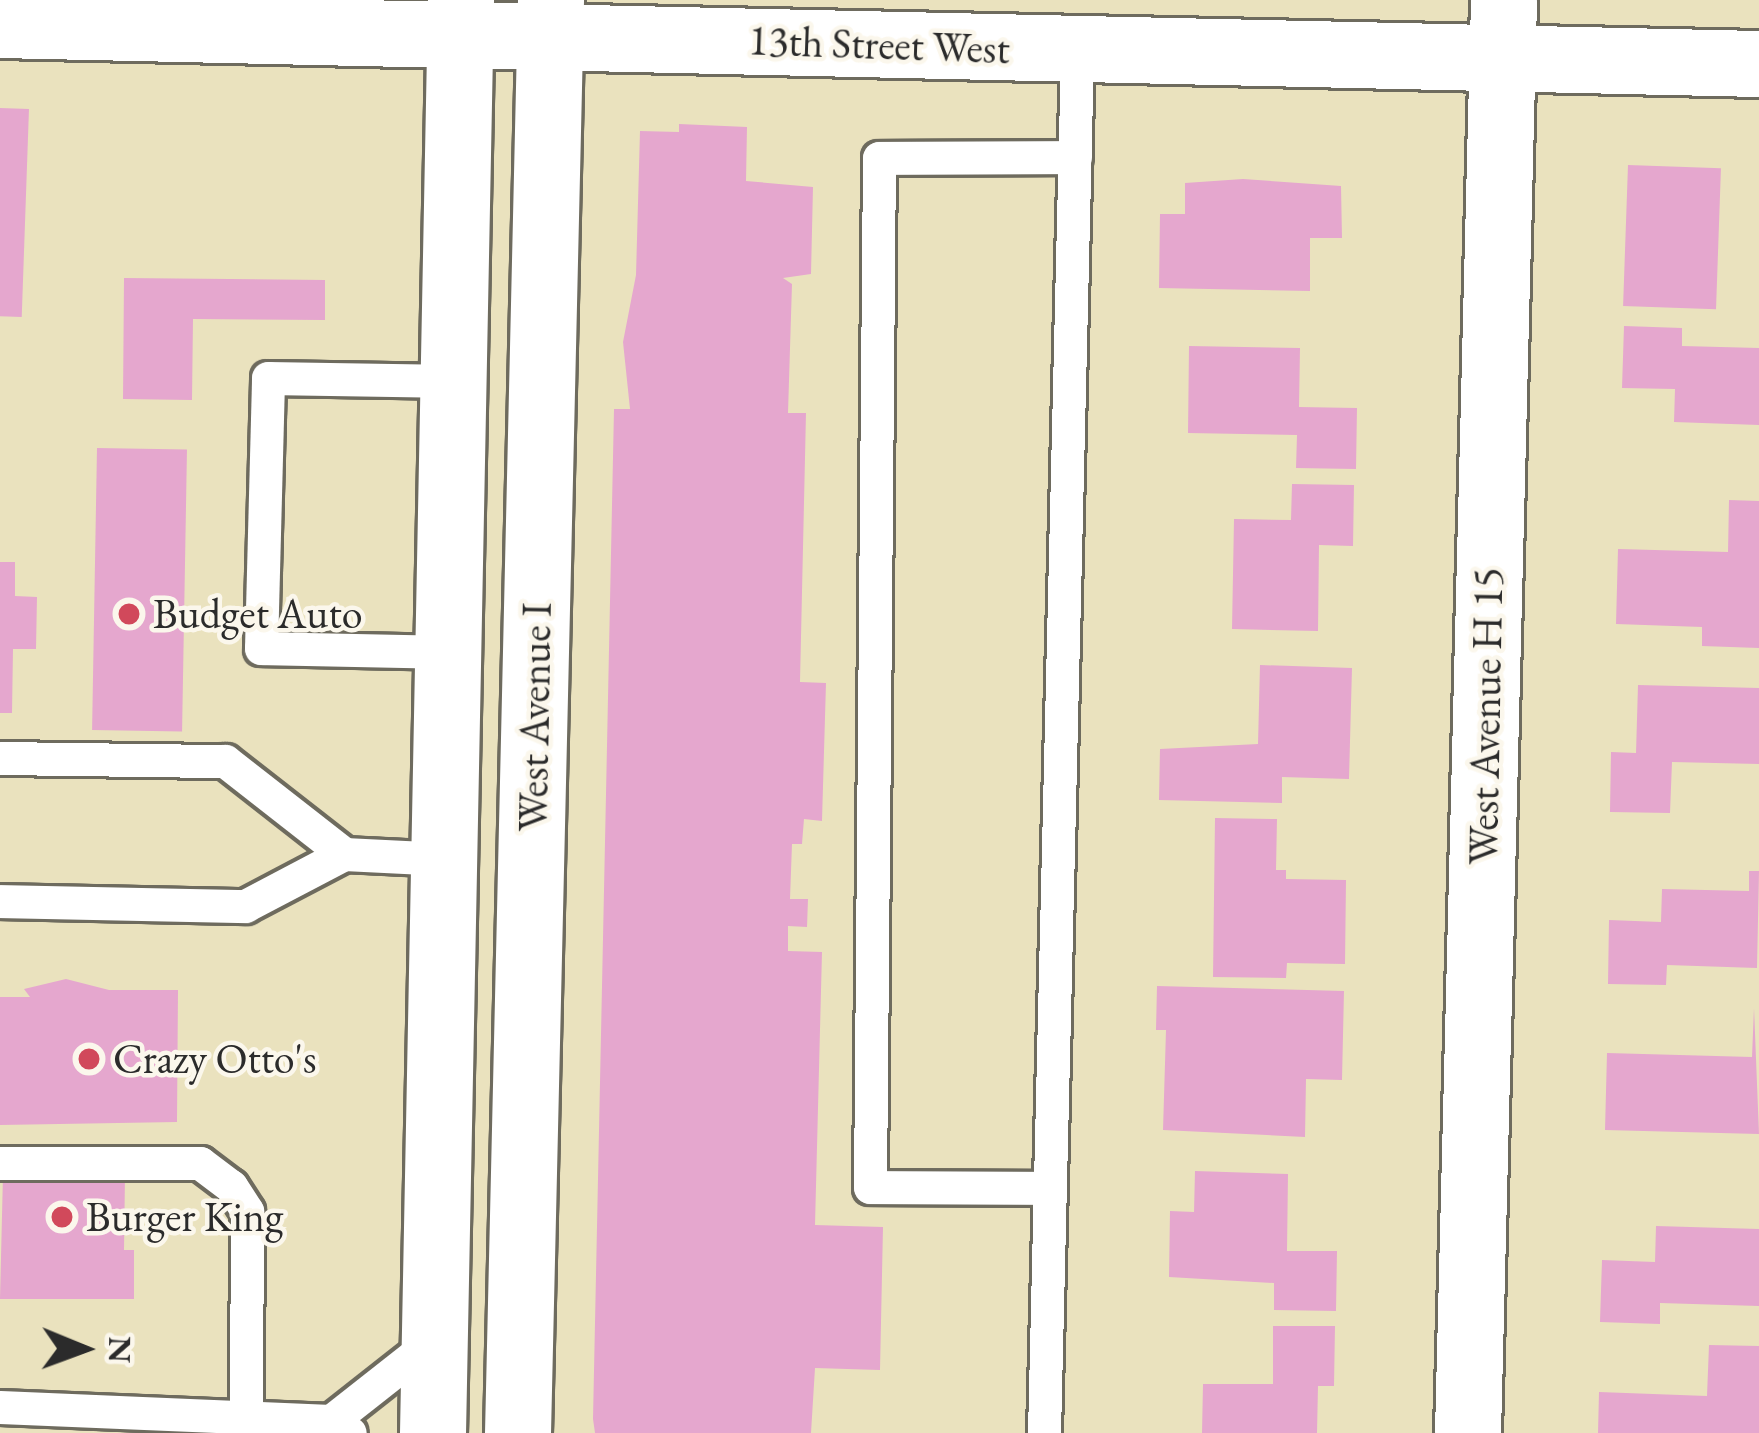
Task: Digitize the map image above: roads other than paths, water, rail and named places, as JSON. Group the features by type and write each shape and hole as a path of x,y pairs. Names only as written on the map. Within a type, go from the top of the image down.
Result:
{"main road":[{"name":"13th Street West","path":"0,25 461,15 684,20 1077,51 1504,30 1759,64"},
{"name":"West Avenue I","path":"433,1433 461,15"},
{"name":"West Avenue I","path":"518,1433 550,17"},
{"name":"West Avenue H 15","path":"1468,1433 1504,30"},
{"path":"446,860 474,951 470,1197 521,1302"}],"lane":[{"path":"1044,1433 1077,51"},
{"path":"1050,1188 870,1187 879,158 1075,157"},
{"path":"448,652 262,648 262,625 268,378 454,381"},
{"path":"0,758 225,761 344,854"},
{"path":"0,901 245,906 344,854 446,860"},
{"path":"0,1163 200,1163 231,1186 247,1211 247,1425"},
{"path":"0,1407 341,1427 435,1339"}],"place":[{"name":"Budget Auto","path":"129,614"},
{"name":"Crazy Otto's","path":"89,1059"},
{"name":"Burger King","path":"62,1217"}]}
